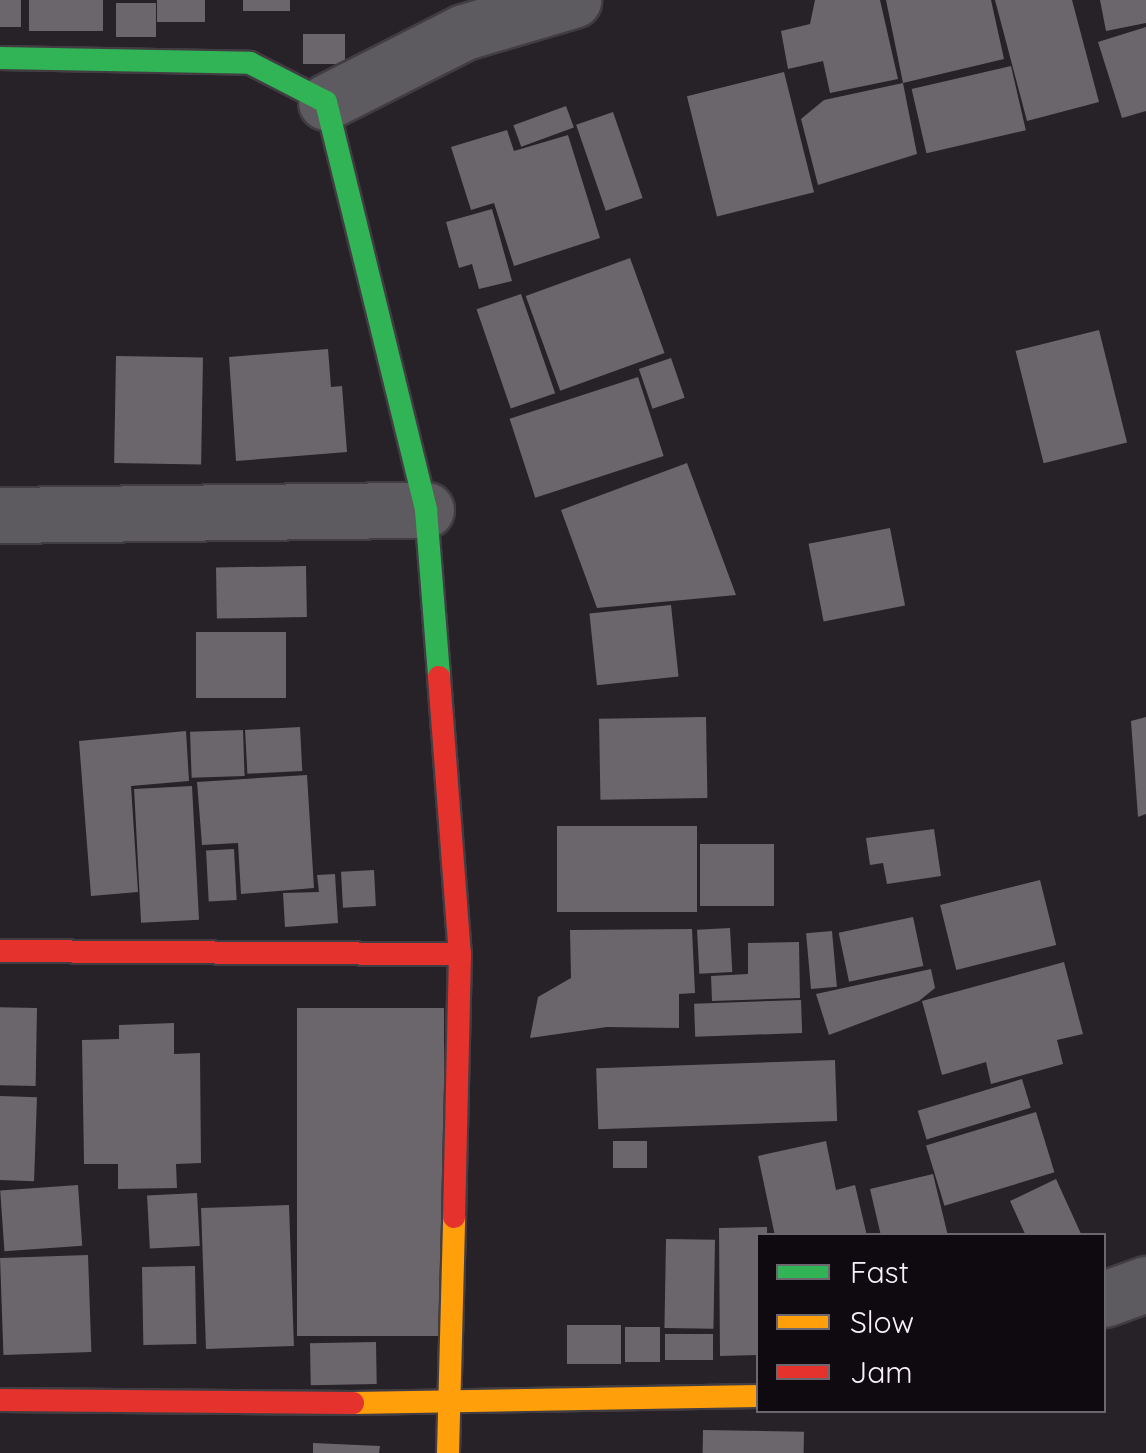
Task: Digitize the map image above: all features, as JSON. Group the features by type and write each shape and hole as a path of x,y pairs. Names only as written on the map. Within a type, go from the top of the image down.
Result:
{"street":[{"path":"326,102 463,16 573,0"},
{"path":"0,58 250,64 326,102 426,510 460,954 448,1453"},
{"path":"0,515 426,510"},
{"path":"0,952 460,954"},
{"path":"1106,1299 1146,1284"},
{"path":"0,1400 448,1404 756,1396"}],"building":[{"path":"0,0 21,0 21,27 0,27"},
{"path":"29,0 103,0 103,31 29,31"},
{"path":"157,0 205,0 205,22 157,22"},
{"path":"243,0 290,0 290,11 243,11"},
{"path":"815,0 880,0 898,79 830,93 823,61 788,69 781,31 810,24"},
{"path":"886,0 991,0 1004,59 903,83"},
{"path":"995,0 1072,0 1099,102 1027,121"},
{"path":"1100,0 1146,0 1146,23 1106,31"},
{"path":"116,3 156,3 156,37 116,37"},
{"path":"1146,27 1146,111 1122,118 1098,42"},
{"path":"303,34 345,34 345,64 303,64"},
{"path":"1011,66 1026,130 926,153 912,89"},
{"path":"784,72 814,192 717,217 687,96"},
{"path":"903,83 917,154 818,185 801,119 824,100"},
{"path":"566,106 574,128 521,147 513,125"},
{"path":"613,112 643,198 606,211 576,125"},
{"path":"507,130 514,151 568,135 600,238 514,266 494,203 471,210 451,147"},
{"path":"492,209 512,281 479,289 472,264 459,268 446,222"},
{"path":"630,258 665,353 560,391 526,296"},
{"path":"521,294 555,393 511,409 477,309"},
{"path":"1099,330 1127,443 1044,463 1016,351"},
{"path":"328,349 331,387 342,386 347,452 236,461 229,357"},
{"path":"116,356 203,358 201,465 114,463"},
{"path":"671,358 685,398 653,409 639,369"},
{"path":"638,377 664,456 535,498 510,419"},
{"path":"687,463 736,595 597,608 561,510"},
{"path":"890,528 905,606 824,621 809,544"},
{"path":"306,566 307,617 217,619 216,568"},
{"path":"671,605 679,677 597,685 589,614"},
{"path":"196,632 286,632 286,698 196,698"},
{"path":"706,717 707,798 600,800 599,719"},
{"path":"1146,717 1146,814 1138,817 1131,721"},
{"path":"300,727 302,771 247,774 245,730"},
{"path":"243,730 245,776 192,778 190,732"},
{"path":"186,731 189,781 131,786 138,892 91,896 79,741"},
{"path":"307,775 314,888 241,894 238,843 202,845 197,782"},
{"path":"192,786 199,920 141,923 134,789"},
{"path":"557,826 697,826 697,912 557,912"},
{"path":"934,829 941,876 887,884 883,863 870,865 866,838"},
{"path":"700,844 774,844 774,906 700,906"},
{"path":"234,849 237,900 209,901 206,850"},
{"path":"374,870 376,906 343,908 341,872"},
{"path":"335,874 338,923 285,927 283,893 319,892 317,875"},
{"path":"1040,880 1056,945 956,970 940,905"},
{"path":"913,917 923,966 849,982 839,933"},
{"path":"730,928 732,972 699,974 697,930"},
{"path":"692,929 695,993 679,994 679,1028 607,1027 530,1038 538,997 571,978 570,930"},
{"path":"832,931 837,987 811,989 806,933"},
{"path":"799,942 800,998 712,1001 711,976 748,974 748,943"},
{"path":"1064,962 1083,1034 1057,1040 1063,1064 991,1084 986,1062 942,1075 922,1001"},
{"path":"931,969 935,988 919,1001 829,1035 816,994"},
{"path":"801,1000 802,1033 695,1037 694,1004"},
{"path":"0,1007 37,1008 36,1086 0,1085"},
{"path":"297,1008 444,1008 444,1336 297,1336"},
{"path":"174,1023 174,1054 200,1053 201,1163 176,1164 177,1188 118,1189 118,1164 84,1164 82,1040 119,1039 119,1025"},
{"path":"835,1060 837,1121 598,1129 596,1068"},
{"path":"1022,1079 1031,1108 927,1140 918,1111"},
{"path":"0,1096 37,1097 34,1181 0,1180"},
{"path":"1036,1112 1054,1172 944,1206 926,1146"},
{"path":"613,1141 647,1141 647,1168 613,1168"},
{"path":"826,1141 836,1190 855,1185 866,1233 774,1233 758,1156"},
{"path":"933,1174 947,1233 880,1233 870,1189"},
{"path":"1056,1179 1081,1233 1025,1233 1010,1201"},
{"path":"78,1185 82,1246 4,1251 0,1190"},
{"path":"197,1193 200,1246 150,1249 147,1196"},
{"path":"289,1205 294,1346 206,1349 201,1208"},
{"path":"767,1227 767,1233 756,1233 756,1355 720,1356 719,1228"},
{"path":"666,1239 715,1240 713,1329 664,1328"},
{"path":"88,1255 91,1352 3,1355 0,1258"},
{"path":"195,1266 196,1344 143,1345 142,1267"},
{"path":"567,1325 621,1325 621,1364 567,1364"},
{"path":"625,1327 660,1327 660,1362 625,1362"},
{"path":"665,1334 713,1334 713,1360 665,1360"},
{"path":"376,1342 377,1384 311,1385 310,1343"},
{"path":"703,1430 804,1432 804,1453 703,1453"},
{"path":"313,1443 380,1446 379,1453 313,1453"}],"traffic: fast":[{"path":"0,58 250,63 326,102 426,510 439,677"}],"traffic: slow":[{"path":"448,1453 454,1217"},
{"path":"353,1403 756,1396"}],"traffic: jam":[{"path":"439,677 460,954 454,1217"},
{"path":"0,951 460,954"},
{"path":"0,1400 353,1403"}]}
